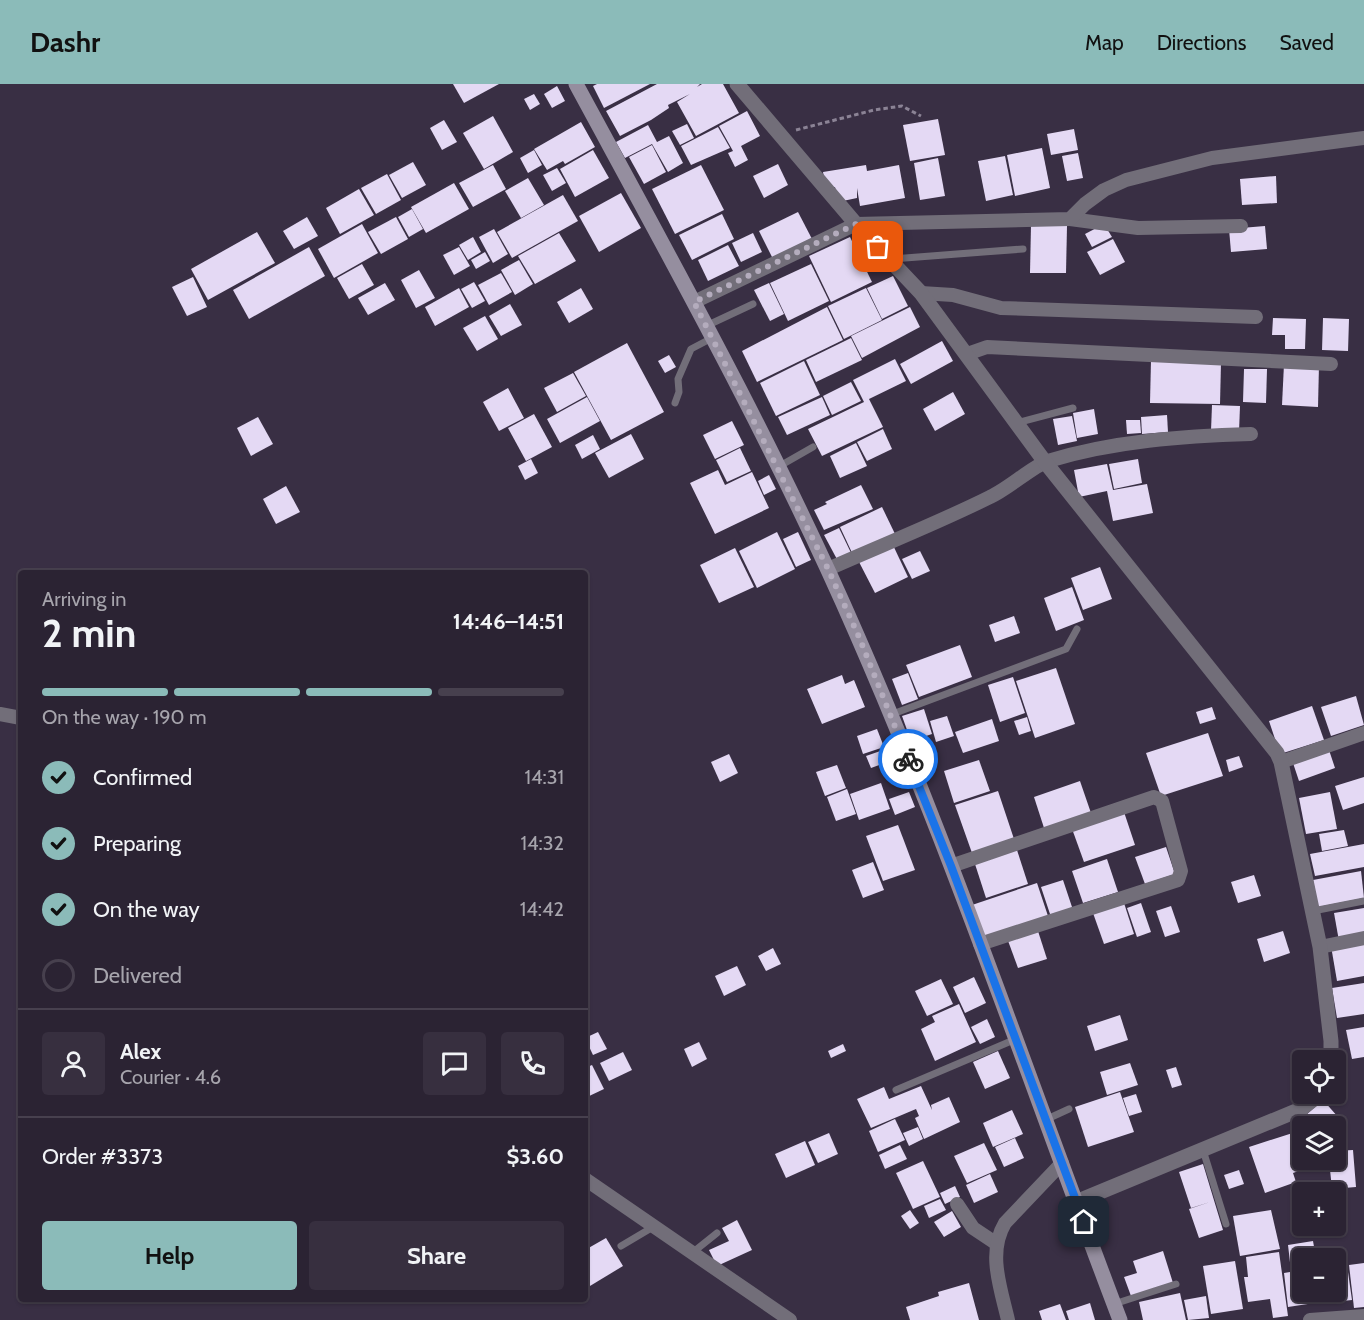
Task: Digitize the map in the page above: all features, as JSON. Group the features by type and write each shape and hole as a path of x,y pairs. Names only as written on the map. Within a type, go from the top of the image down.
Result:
{"main road":[{"path":"576,84 694,302 828,569 951,866 1120,1320"}],"street":[{"path":"737,84 856,224 921,293 1045,462 1274,747 1281,762 1320,947 1332,1041 1331,1050"},
{"path":"1070,219 1104,190 1126,180 1212,158 1364,138"},
{"path":"694,302 856,224 1070,219 1138,228 1241,226"},
{"path":"921,293 953,295 1001,308 1256,317"},
{"path":"967,354 987,346 1331,364"},
{"path":"828,569 990,497 1045,462 1129,444 1196,436 1251,434"},
{"path":"0,714 18,717"},
{"path":"1281,762 1364,732"},
{"path":"951,866 1154,797 1162,801 1181,871 1178,880 980,944"},
{"path":"1320,947 1364,938"},
{"path":"1076,1202 1301,1109 1307,1104"},
{"path":"1008,1320 996,1260 997,1244 1005,1223 1062,1163"},
{"path":"588,1181 790,1320"},
{"path":"957,1204 973,1228 997,1244"},
{"path":"1310,1320 1364,1316"}],"lane":[{"path":"889,259 1023,249"},
{"path":"675,404 679,392 678,378 691,349 709,332 753,304"},
{"path":"1016,423 1073,408"},
{"path":"778,467 813,447"},
{"path":"890,715 1066,649 1077,629"},
{"path":"1313,911 1364,901"},
{"path":"896,1089 1016,1039"},
{"path":"1045,1120 1068,1109"},
{"path":"1203,1149 1226,1224"},
{"path":"621,1246 653,1227"},
{"path":"692,1253 717,1233"},
{"path":"1114,1304 1176,1284"}],"path":[{"path":"780,135 874,110 902,106 921,116"}],"building":[{"path":"453,84 499,84 464,103"},
{"path":"597,84 650,84 604,108 593,86"},
{"path":"657,84 700,84 697,87 702,84 723,84 739,113 696,136 677,102 690,94 668,105 669,108 651,120 620,136 606,111"},
{"path":"557,86 565,101 552,108 544,94"},
{"path":"534,94 540,104 530,110 524,99"},
{"path":"747,111 760,136 741,146 748,160 735,167 728,153 733,151 719,126"},
{"path":"493,116 513,152 484,169 463,133"},
{"path":"938,119 945,155 910,161 903,125"},
{"path":"444,120 457,142 442,150 430,128"},
{"path":"581,122 595,147 565,164 563,161 547,170 534,149"},
{"path":"687,124 694,138 680,145 672,131"},
{"path":"648,125 657,142 669,136 683,163 668,172 652,144 625,158 616,142"},
{"path":"718,127 730,148 691,165 681,146"},
{"path":"1074,129 1078,150 1051,155 1047,134"},
{"path":"652,145 666,172 644,184 629,157"},
{"path":"1042,148 1050,188 1015,196 1007,155"},
{"path":"534,150 542,165 528,173 520,158"},
{"path":"593,150 609,178 575,197 560,169"},
{"path":"1078,153 1083,178 1067,181 1062,156"},
{"path":"1005,156 1013,195 986,201 978,161"},
{"path":"938,158 945,196 920,200 914,163"},
{"path":"413,162 426,185 402,198 389,175"},
{"path":"778,164 788,185 764,198 753,176"},
{"path":"493,165 506,189 473,207 459,183"},
{"path":"701,165 724,210 675,234 652,189"},
{"path":"866,165 867,171 899,165 905,198 860,206 857,188 857,198 838,202 835,187 826,188 823,172"},
{"path":"557,168 566,183 552,191 543,175"},
{"path":"387,174 401,200 376,214 361,188"},
{"path":"1276,176 1277,203 1242,205 1240,179"},
{"path":"528,178 544,205 521,218 505,191"},
{"path":"454,183 469,209 426,233 411,207"},
{"path":"359,189 374,215 340,234 326,208"},
{"path":"621,193 641,228 599,252 579,216"},
{"path":"563,195 578,221 512,258 497,232"},
{"path":"412,209 423,229 409,237 398,217"},
{"path":"798,212 812,239 773,259 759,231"},
{"path":"722,214 734,239 692,260 679,235"},
{"path":"307,217 318,236 294,249 283,231"},
{"path":"396,217 408,239 381,254 368,232"},
{"path":"362,224 378,253 334,278 318,249"},
{"path":"1104,224 1112,237 1092,247 1085,234"},
{"path":"1031,225 1067,226 1066,273 1030,273"},
{"path":"1265,226 1267,249 1231,252 1229,229"},
{"path":"494,229 508,254 493,263 479,237"},
{"path":"257,232 275,263 208,300 191,269"},
{"path":"559,233 576,261 535,284 518,256"},
{"path":"753,233 762,252 741,262 732,243"},
{"path":"473,237 481,252 468,260 459,245"},
{"path":"850,237 872,282 831,302 809,256"},
{"path":"1113,239 1125,262 1100,275 1087,252"},
{"path":"728,245 739,266 708,281 698,260"},
{"path":"309,247 325,276 249,319 233,290"},
{"path":"459,247 470,266 454,275 443,255"},
{"path":"485,252 490,261 476,269 471,260"},
{"path":"519,260 533,284 515,295 501,270"},
{"path":"362,264 374,285 349,299 337,278"},
{"path":"811,264 829,301 788,321 770,283"},
{"path":"419,270 435,298 416,308 401,280"},
{"path":"501,273 512,292 489,305 478,285"},
{"path":"893,276 908,306 882,319 867,288"},
{"path":"193,277 207,307 187,316 172,287"},
{"path":"474,282 485,301 472,308 461,289"},
{"path":"385,283 395,300 368,315 358,298"},
{"path":"769,283 784,314 770,321 754,290"},
{"path":"459,288 469,307 435,326 425,307"},
{"path":"581,288 593,309 569,323 557,302"},
{"path":"866,288 882,320 844,339 828,306"},
{"path":"510,304 522,325 501,336 489,316"},
{"path":"827,307 843,340 757,382 742,351"},
{"path":"910,307 920,327 862,358 851,336"},
{"path":"485,316 498,339 477,351 463,328"},
{"path":"1273,318 1306,319 1305,349 1285,349 1285,335 1272,335"},
{"path":"1323,318 1349,319 1348,351 1322,350"},
{"path":"851,338 862,360 816,382 806,360"},
{"path":"942,341 953,361 911,384 900,364"},
{"path":"627,343 664,412 611,440 574,372"},
{"path":"669,355 676,367 665,373 658,361"},
{"path":"895,359 906,381 869,399 883,427 822,456 808,429 864,402 853,380"},
{"path":"1151,360 1221,363 1220,404 1150,403"},
{"path":"804,361 820,395 776,416 760,383"},
{"path":"1284,364 1319,365 1318,407 1282,405"},
{"path":"1244,369 1267,369 1266,403 1243,402"},
{"path":"573,373 586,396 557,412 544,388"},
{"path":"851,382 861,401 832,415 823,396"},
{"path":"508,388 524,418 499,431 483,402"},
{"path":"953,392 965,414 935,431 923,409"},
{"path":"587,397 600,421 560,443 547,419"},
{"path":"822,397 830,415 787,435 778,417"},
{"path":"1212,405 1240,406 1239,432 1211,431"},
{"path":"1094,409 1098,434 1077,438 1073,413"},
{"path":"534,414 552,447 526,461 508,428"},
{"path":"1167,415 1168,432 1142,434 1141,417"},
{"path":"1072,416 1077,441 1058,445 1053,419"},
{"path":"258,417 273,444 251,456 237,428"},
{"path":"1126,420 1140,420 1141,433 1127,434"},
{"path":"732,421 744,445 715,459 703,435"},
{"path":"883,429 892,449 867,461 857,442"},
{"path":"631,434 644,459 609,478 595,453"},
{"path":"593,435 600,449 582,459 575,445"},
{"path":"856,443 867,466 840,478 830,456"},
{"path":"740,448 751,471 727,482 716,460"},
{"path":"531,459 538,473 525,480 518,466"},
{"path":"1138,459 1142,483 1114,489 1109,464"},
{"path":"1107,464 1113,490 1147,484 1153,513 1113,521 1107,491 1079,497 1074,470"},
{"path":"718,470 725,485 752,472 769,508 715,534 690,483"},
{"path":"769,475 776,489 764,495 758,481"},
{"path":"861,485 873,509 824,530 814,510 827,504 825,502"},
{"path":"286,486 300,512 276,524 263,499"},
{"path":"882,507 896,536 854,557 840,527"},
{"path":"839,528 853,557 839,563 824,535"},
{"path":"777,532 795,569 757,588 739,551"},
{"path":"798,532 811,560 796,567 783,539"},
{"path":"892,543 908,577 875,593 858,560"},
{"path":"735,548 754,587 719,603 700,565"},
{"path":"920,551 930,571 912,579 902,559"},
{"path":"1100,567 1112,599 1083,610 1071,578"},
{"path":"1072,587 1084,620 1056,631 1044,598"},
{"path":"1014,616 1020,633 995,642 989,625"},
{"path":"960,645 972,677 919,697 906,665"},
{"path":"1056,668 1075,724 1035,738 1016,681"},
{"path":"908,673 918,699 902,705 892,679"},
{"path":"842,675 845,684 854,680 865,707 822,724 807,689"},
{"path":"1013,677 1025,713 1000,722 988,685"},
{"path":"1356,696 1364,725 1331,736 1321,707"},
{"path":"1312,706 1324,740 1280,754 1269,721"},
{"path":"1212,707 1216,719 1200,724 1196,712"},
{"path":"924,709 932,734 911,741 902,716"},
{"path":"947,716 954,736 936,742 930,721"},
{"path":"1027,717 1031,731 1019,735 1014,721"},
{"path":"992,719 999,741 963,753 955,732"},
{"path":"877,729 884,747 863,754 857,736"},
{"path":"1208,733 1223,776 1161,796 1146,753"},
{"path":"1328,747 1335,768 1299,781 1292,760"},
{"path":"889,748 893,760 871,768 866,756"},
{"path":"729,754 738,773 720,782 711,762"},
{"path":"1239,756 1243,767 1229,772 1226,760"},
{"path":"979,760 990,791 954,803 944,771"},
{"path":"837,765 846,788 825,796 816,772"},
{"path":"1364,777 1364,803 1343,810 1335,786"},
{"path":"1080,781 1092,816 1045,831 1034,797"},
{"path":"881,783 890,809 859,820 850,794"},
{"path":"847,789 856,814 836,821 827,797"},
{"path":"998,791 1014,839 972,853 955,805"},
{"path":"909,792 915,807 895,815 889,799"},
{"path":"1330,792 1337,829 1306,834 1299,798"},
{"path":"1123,809 1135,845 1084,862 1071,826"},
{"path":"898,825 915,870 883,881 866,836"},
{"path":"1344,830 1348,846 1322,851 1319,834"},
{"path":"1364,844 1364,867 1315,876 1310,854"},
{"path":"1016,847 1028,884 986,898 974,861"},
{"path":"1166,847 1175,874 1145,884 1135,857"},
{"path":"1107,859 1118,892 1083,903 1072,871"},
{"path":"873,862 884,890 863,898 852,870"},
{"path":"1361,871 1364,898 1318,907 1313,880"},
{"path":"1254,875 1261,896 1238,903 1231,882"},
{"path":"1063,880 1073,910 1051,917 1041,887"},
{"path":"1037,883 1049,919 984,940 972,905"},
{"path":"1124,903 1134,934 1104,944 1093,913"},
{"path":"1141,903 1151,932 1137,937 1127,908"},
{"path":"1171,906 1180,932 1165,937 1156,911"},
{"path":"1364,908 1364,937 1339,941 1334,913"},
{"path":"1037,928 1047,959 1018,968 1007,938"},
{"path":"1283,931 1290,953 1264,962 1257,939"},
{"path":"1364,941 1364,976 1337,981 1331,946"},
{"path":"773,948 781,964 766,971 758,956"},
{"path":"737,966 746,985 724,996 715,976"},
{"path":"974,977 986,1003 965,1013 953,987"},
{"path":"941,979 953,1004 927,1016 915,991"},
{"path":"1364,983 1364,1014 1337,1018 1332,988"},
{"path":"959,1004 976,1042 935,1061 921,1029 935,1022 932,1016"},
{"path":"1120,1015 1128,1040 1095,1051 1087,1026"},
{"path":"987,1019 995,1037 980,1044 971,1027"},
{"path":"1364,1027 1364,1057 1352,1059 1346,1030"},
{"path":"598,1032 607,1049 593,1055 588,1044 588,1037"},
{"path":"699,1042 707,1059 692,1067 684,1049"},
{"path":"843,1044 846,1051 831,1058 828,1051"},
{"path":"998,1051 1010,1078 985,1089 973,1062"},
{"path":"623,1052 632,1070 609,1081 600,1063"},
{"path":"1130,1063 1138,1085 1107,1095 1100,1072"},
{"path":"592,1065 604,1089 588,1097 588,1067"},
{"path":"1176,1067 1182,1085 1172,1088 1166,1070"},
{"path":"921,1086 932,1110 931,1105 949,1097 960,1122 924,1139 915,1118 919,1116 916,1109 871,1128 857,1099 884,1087 889,1099"},
{"path":"1120,1092 1134,1132 1088,1147 1075,1107"},
{"path":"1136,1094 1142,1112 1129,1116 1123,1098"},
{"path":"1318,1104 1327,1104 1337,1116 1305,1116"},
{"path":"1012,1110 1023,1134 993,1147 983,1123"},
{"path":"895,1119 905,1140 878,1152 869,1131"},
{"path":"918,1127 923,1139 909,1146 903,1133"},
{"path":"829,1133 838,1154 818,1163 808,1142"},
{"path":"1292,1133 1292,1170 1301,1170 1293,1173 1296,1182 1265,1193 1249,1147"},
{"path":"1015,1138 1024,1158 1004,1167 995,1147"},
{"path":"805,1141 815,1165 786,1178 775,1154"},
{"path":"984,1143 997,1170 967,1183 954,1156"},
{"path":"900,1145 907,1159 885,1169 879,1155"},
{"path":"1346,1150 1353,1150 1356,1187 1346,1188 1346,1182 1331,1182 1330,1170 1346,1170"},
{"path":"923,1161 940,1197 913,1209 896,1173"},
{"path":"1203,1164 1223,1230 1199,1238 1189,1209 1210,1202 1191,1208 1179,1172"},
{"path":"1239,1170 1244,1184 1229,1189 1224,1175"},
{"path":"990,1174 998,1192 974,1203 966,1185"},
{"path":"955,1186 960,1197 945,1204 940,1193"},
{"path":"940,1199 946,1210 929,1218 924,1206"},
{"path":"910,1210 919,1223 910,1229 901,1216"},
{"path":"1271,1210 1280,1249 1240,1256 1233,1216"},
{"path":"952,1211 961,1227 944,1237 934,1222"},
{"path":"737,1220 752,1250 717,1266 709,1250 729,1241 722,1228"},
{"path":"606,1238 623,1266 588,1287 588,1248"},
{"path":"1313,1241 1314,1248 1292,1248 1291,1271 1288,1245"},
{"path":"1163,1251 1173,1283 1131,1296 1124,1277 1137,1273 1133,1261"},
{"path":"1279,1252 1288,1316 1273,1318 1270,1299 1248,1302 1244,1277 1248,1277 1246,1257"},
{"path":"1346,1258 1352,1300 1346,1301"},
{"path":"1235,1261 1243,1309 1211,1314 1203,1266"},
{"path":"1364,1263 1364,1307 1354,1308 1349,1265"},
{"path":"1292,1272 1292,1302 1321,1302 1288,1307 1284,1273"},
{"path":"969,1283 979,1320 910,1320 906,1307 939,1296 938,1292"},
{"path":"1180,1293 1186,1320 1143,1320 1139,1302"},
{"path":"1206,1296 1209,1318 1188,1320 1184,1300"},
{"path":"1090,1303 1095,1320 1069,1320 1066,1311"},
{"path":"1060,1304 1066,1320 1042,1320 1039,1311"}],"way so far":[{"path":"878,247 856,224 694,302 828,569 859,637 908,759"}],"route":[{"path":"908,759 951,866 1084,1222"}]}
